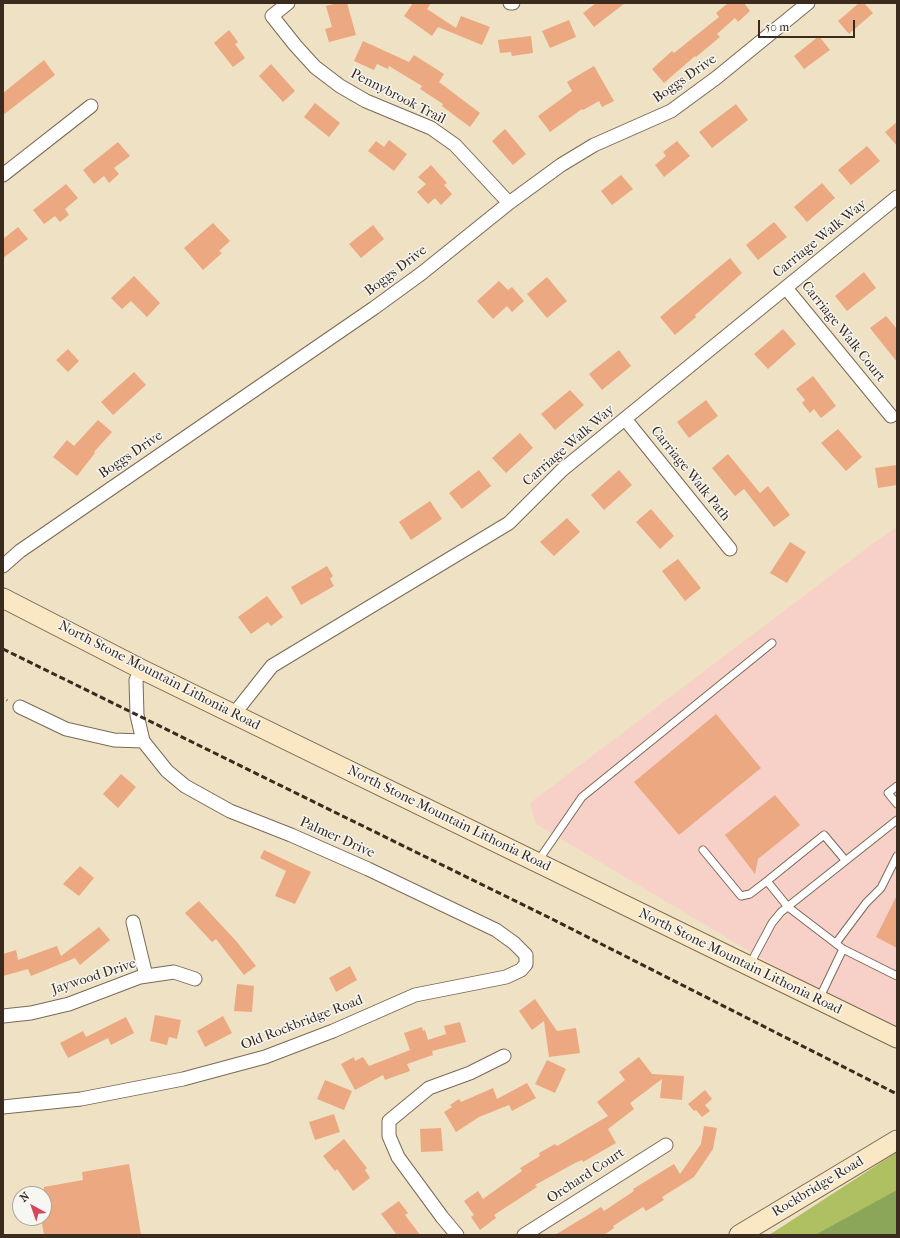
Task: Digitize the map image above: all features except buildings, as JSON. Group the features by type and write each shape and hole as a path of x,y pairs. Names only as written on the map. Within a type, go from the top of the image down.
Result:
{"main road":[{"name":"North Stone Mountain Lithonia Road","path":"3,598 141,669 897,1038"},
{"name":"Rockbridge Road","path":"739,1235 897,1140"}],"street":[{"name":"Pennybrook Trail","path":"288,3 272,16 315,67 340,86 366,101 430,128 455,145 509,204"},
{"name":"Boggs Drive","path":"3,566 20,551 374,308 561,165 594,145 671,111 716,78 808,3"},
{"path":"3,175 91,106"},
{"name":"Carriage Walk Way","path":"234,714 272,666 509,523 537,493 562,470 897,197"},
{"name":"Carriage Walk Court","path":"786,288 891,416"},
{"name":"Carriage Walk Path","path":"625,419 730,548"},
{"name":"Palmer Drive","path":"141,669 136,680 137,715 143,741 167,771 185,786 230,810 354,863 496,930 514,943 526,955"},
{"path":"20,707 66,730 114,740 143,741"},
{"path":"133,922 146,976"},
{"name":"Old Rockbridge Road","path":"3,1108 89,1098 183,1079 265,1057 333,1031 415,995 506,976 520,970 526,964 526,955"},
{"name":"Jaywood Drive","path":"3,1016 31,1013 68,1004 140,977 174,972 195,979"},
{"path":"457,1235 398,1157 389,1136 389,1121 429,1088 470,1073 504,1056"},
{"name":"Orchard Court","path":"524,1235 666,1145"}],"lane":[{"path":"537,862 582,797 772,643"},
{"path":"897,786 888,793 897,804"},
{"path":"749,966 777,916 845,860 897,820"},
{"path":"703,850 741,896 750,894 824,835 845,860"},
{"path":"836,943 866,903 881,888 897,856"},
{"path":"767,881 788,907 843,949 897,976"},
{"path":"818,1000 843,949"}],"shaded area":[{"path":"897,527 897,1039 536,824 530,803 875,542"}],"green space":[{"path":"897,1152 897,1235 769,1235"},
{"path":"897,1190 897,1235 815,1235"}],"railway":[{"path":"3,649 554,920 897,1094"}]}
